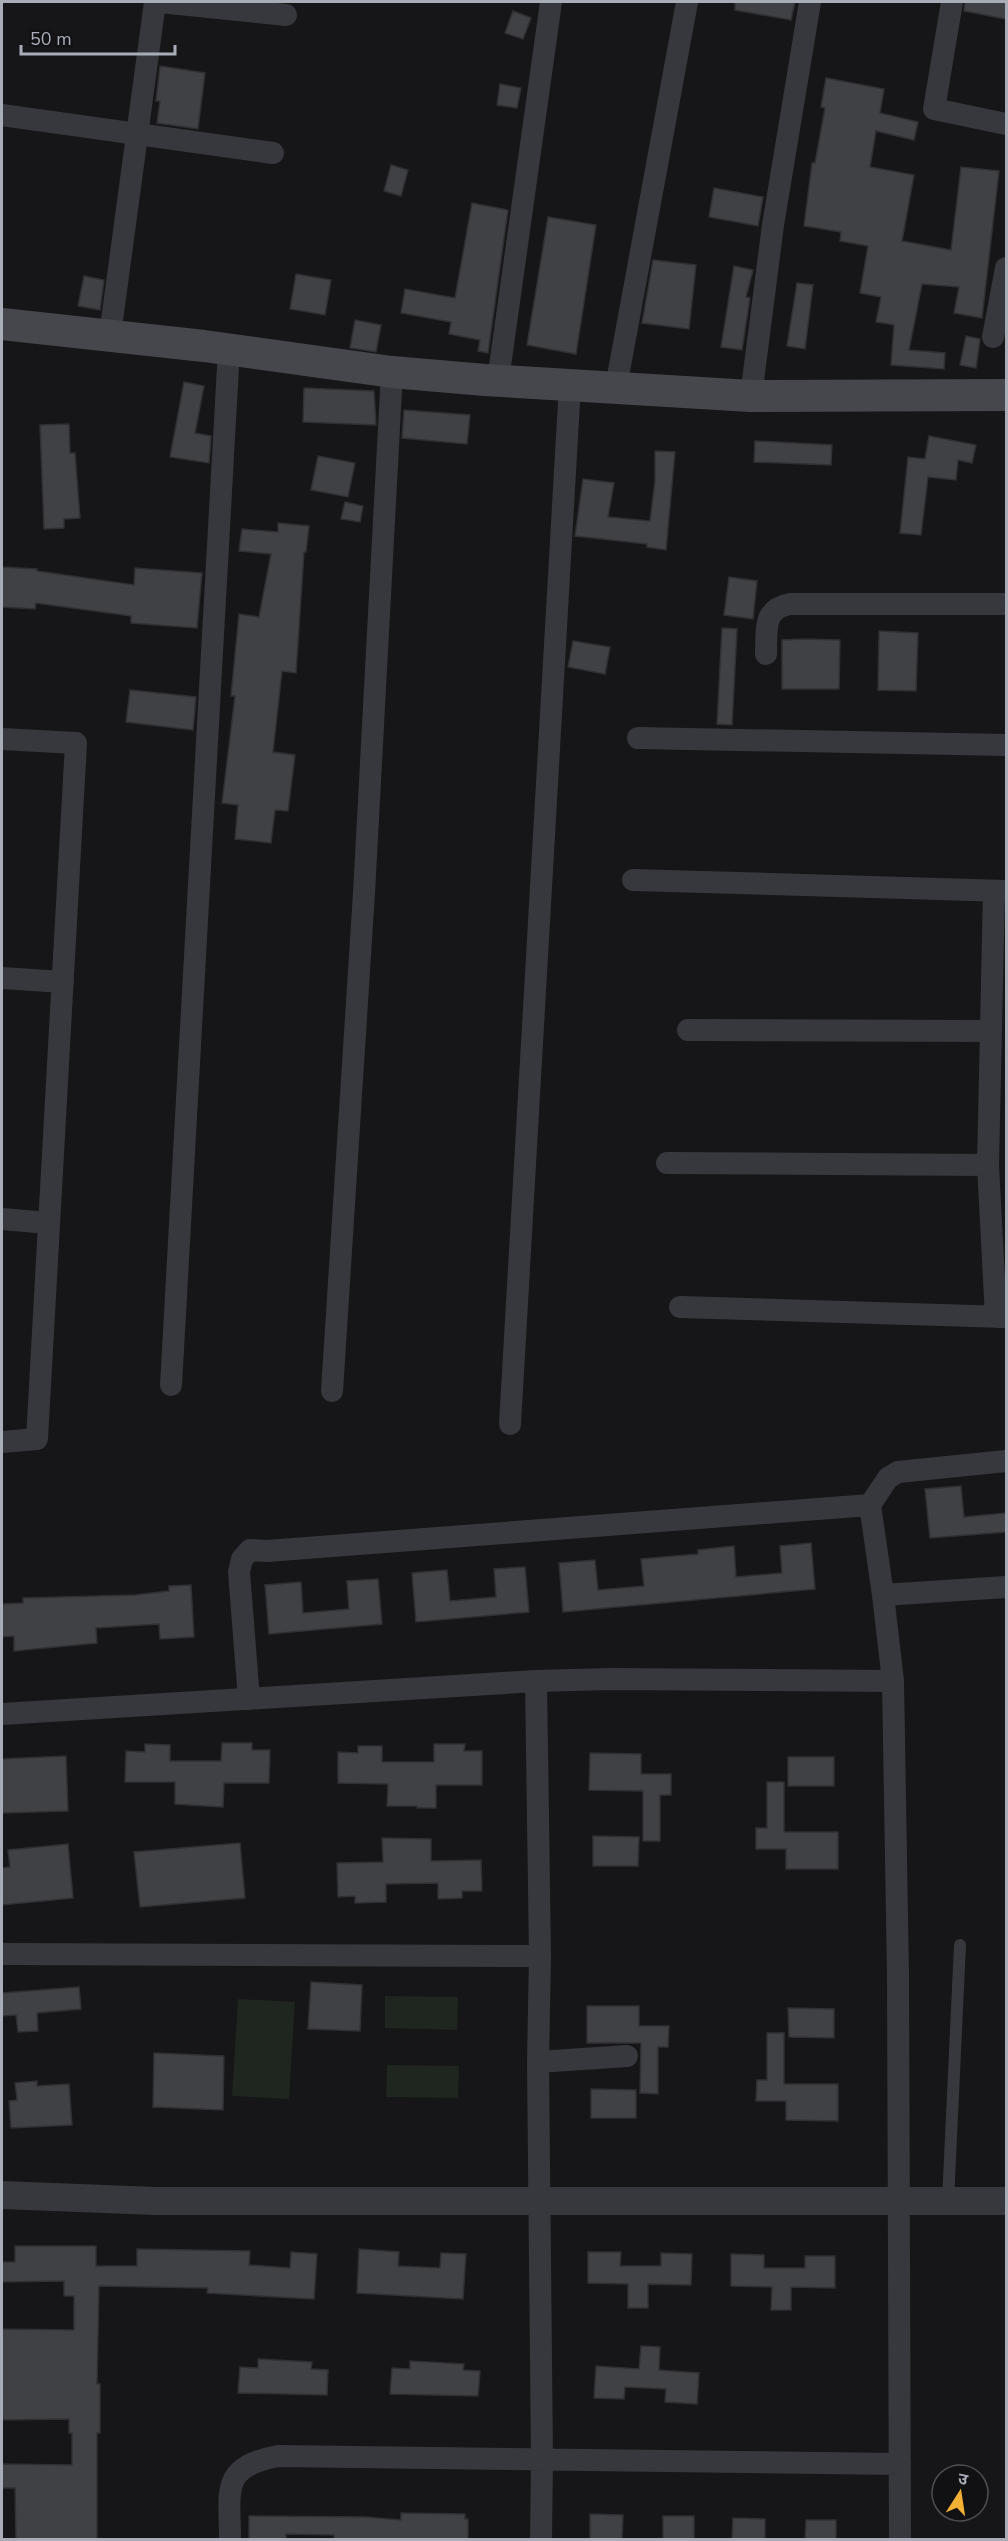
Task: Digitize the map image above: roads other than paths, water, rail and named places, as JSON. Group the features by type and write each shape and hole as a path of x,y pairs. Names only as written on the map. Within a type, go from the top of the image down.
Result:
{"main road":[{"path":"2,324 229,349 392,372 498,380 751,396 1006,395"}],"street":[{"path":"110,335 155,2"},
{"path":"160,2 286,15"},
{"path":"498,380 551,2"},
{"path":"616,387 687,2"},
{"path":"751,396 773,225 810,2"},
{"path":"952,2 934,109 1006,124"},
{"path":"2,115 273,153"},
{"path":"993,337 1006,268"},
{"path":"171,1385 229,349"},
{"path":"332,1391 364,892 392,372"},
{"path":"510,1424 570,385"},
{"path":"766,654 768,625 774,609 779,606 790,604 1006,604"},
{"path":"638,738 1006,745"},
{"path":"2,739 76,744 37,1438 2,1442"},
{"path":"633,880 1000,891 991,1031 988,1165 1001,1317 680,1307"},
{"path":"2,978 63,982"},
{"path":"688,1030 991,1031"},
{"path":"667,1163 988,1165"},
{"path":"2,1220 48,1223"},
{"path":"900,2540 893,1682 870,1505 884,1483 898,1472 1006,1461"},
{"path":"249,1699 239,1572 242,1559 250,1550 267,1551 870,1505"},
{"path":"883,1595 1006,1587"},
{"path":"2,1714 536,1680 893,1682"},
{"path":"536,1680 543,2459 541,2540"},
{"path":"2,1954 540,1956"},
{"path":"538,2062 627,2056"},
{"path":"2,2195 156,2201 1006,2201"},
{"path":"230,2540 232,2480 242,2467 258,2460 278,2456 900,2464"}],"lane":[{"path":"948,2201 960,1945"}]}
